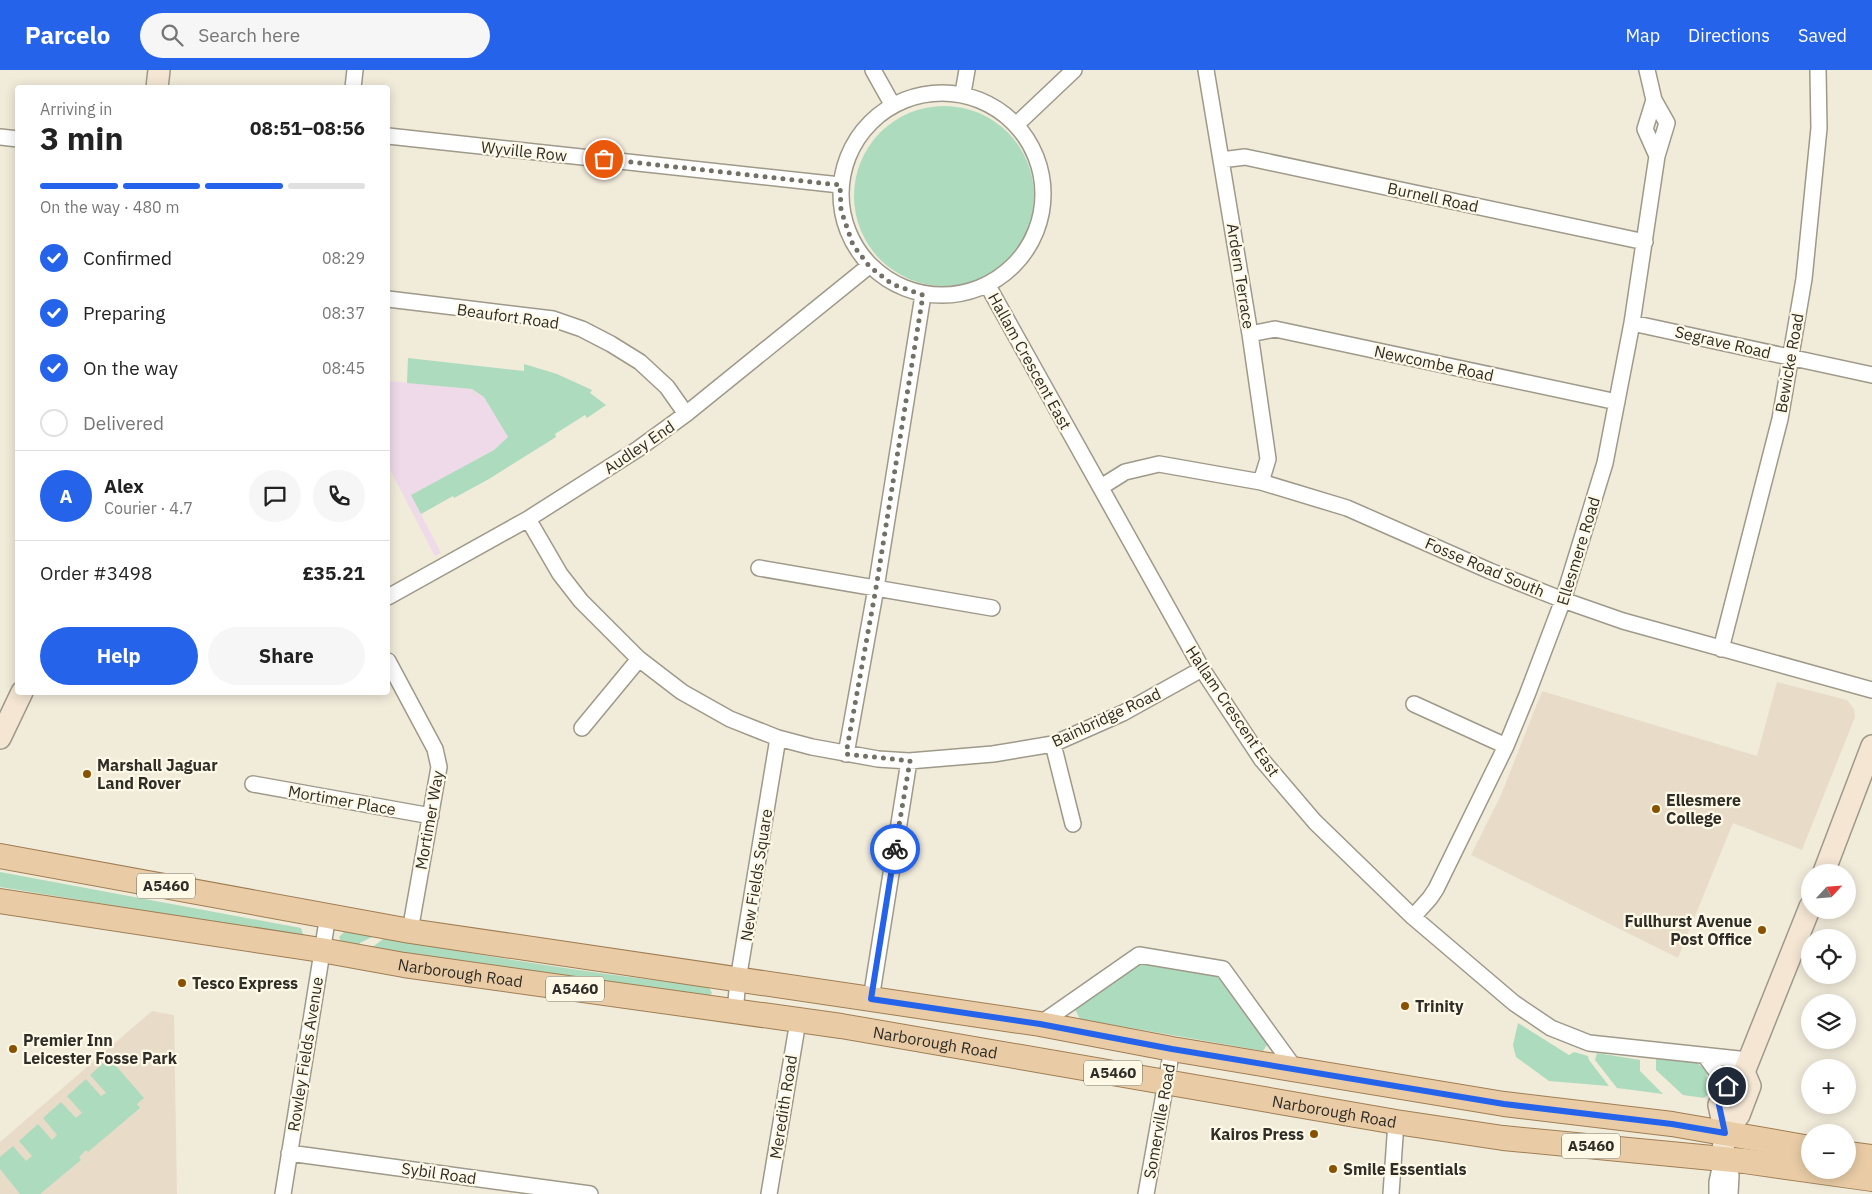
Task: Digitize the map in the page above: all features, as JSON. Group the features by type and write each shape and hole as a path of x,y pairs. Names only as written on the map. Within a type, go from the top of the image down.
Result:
{"main road":[{"name":"Narborough Road","path":"2,853 410,931 1040,1024 1172,1049 1504,1104 1672,1124 1801,1146"},
{"name":"Narborough Road","path":"0,901 321,950 404,965 841,1026 1396,1122 1503,1138 1722,1159 1872,1179"},
{"path":"1856,1155 1872,1157"}],"street":[{"path":"157,85 159,70"},
{"path":"353,85 355,70"},
{"path":"873,70 892,104"},
{"path":"963,93 967,70"},
{"path":"1018,124 1074,70"},
{"name":"Ardern Terrace","path":"1206,70 1250,334 1268,459 1262,482"},
{"name":"Ellesmere Road","path":"1413,917 1436,889 1506,746 1563,600 1605,463 1632,323 1656,156 1668,123 1654,100 1647,70"},
{"name":"Bewicke Road","path":"1721,649 1780,419 1804,279 1818,137 1818,70"},
{"name":"Hallam Crescent East","path":"925,92 963,93 998,107 1018,124 1039,160 1044,205 1025,255 988,286 957,296 923,295 892,284 869,266 853,245 841,210 840,185 852,144 892,104 925,92"},
{"name":"Wyville Row","path":"390,136 840,185"},
{"path":"0,138 15,139"},
{"name":"Burnell Road","path":"1221,160 1245,156 1645,242"},
{"name":"Audley End","path":"390,596 528,520 638,449 686,414 869,266"},
{"name":"Hallam Crescent East","path":"988,286 1202,669 1262,760 1315,822 1413,917 1514,1003 1551,1028 1589,1043 1706,1057 1746,1066"},
{"path":"846,754 876,588 923,295"},
{"name":"Beaufort Road","path":"390,300 553,319 582,329 640,362 667,387 686,414"},
{"name":"Segrave Road","path":"1632,323 1872,376"},
{"name":"Newcombe Road","path":"1250,334 1275,329 1617,402"},
{"name":"Fosse Road South","path":"1101,487 1125,472 1159,464 1262,482 1348,508 1490,571 1563,600 1721,649 1872,690"},
{"name":"Bainbridge Road","path":"528,520 560,574 580,601 639,659 682,692 730,719 778,738 846,754 910,761 993,754 1053,744 1123,712 1202,669"},
{"path":"759,568 992,608"},
{"path":"582,728 639,659"},
{"name":"Mortimer Way","path":"390,665 438,758 438,776 410,931"},
{"path":"0,738 21,695"},
{"path":"1414,704 1506,746"},
{"name":"New Fields Square","path":"735,1012 738,980 778,738"},
{"path":"1053,744 1073,824"},
{"path":"1827,864 1872,746"},
{"path":"871,999 910,761"},
{"name":"Mortimer Place","path":"254,784 431,816"},
{"name":"Rowley Fields Avenue","path":"283,1194 328,915"},
{"path":"1717,1194 1717,1182 1725,1133 1719,1105 1727,1086 1746,1066 1805,919"},
{"name":"Narborough Road","path":"1040,1024 1139,955 1223,969 1296,1070"},
{"name":"Meredith Road","path":"769,1194 798,1021"},
{"name":"Somerville Road","path":"1146,1194 1172,1049"},
{"path":"1706,1057 1727,1086"},
{"path":"1725,1133 1739,1115 1750,1086 1746,1066"},
{"path":"1391,1194 1396,1122"},
{"name":"Sybil Road","path":"289,1153 590,1194"},
{"path":"1722,1159 1730,1175 1730,1194"}],"shaded area":[{"path":"390,381 472,389 484,397 508,437 494,450 411,495 441,553 435,556 390,470"},
{"name":"Ellesmere College","path":"1777,682 1847,700 1854,709 1855,717 1802,850 1733,823 1678,958 1471,855 1501,795 1542,691 1757,756"},
{"path":"152,1011 174,1015 177,1194 0,1194 0,1142"}],"green space":[{"path":"944,106 978,113 994,121 1013,139 1019,146 1030,170 1034,196 1027,230 1019,246 1001,265 994,271 970,282 944,286 910,279 894,271 875,253 869,246 858,222 854,196 861,162 869,146 887,127 894,121 918,110"},
{"path":"408,358 524,371 524,364 557,374 592,390 590,393 606,405 587,418 585,415 555,434 556,437 489,479 421,514 411,495 494,450 508,437 484,397 472,389 407,383"},
{"path":"0,872 301,928 303,934 300,936 0,887"},
{"path":"345,931 373,934 372,937 360,943 359,947 341,942 339,937"},
{"path":"386,937 547,965 709,987 712,993 710,996 371,948"},
{"path":"1141,964 1222,977 1269,1042 1263,1051 1080,1019 1075,1009"},
{"path":"1518,1023 1569,1055 1574,1052 1588,1056 1609,1086 1549,1081 1516,1057 1513,1045"},
{"path":"1597,1053 1640,1060 1640,1071 1663,1094 1617,1088 1595,1060"},
{"path":"109,1058 144,1098 137,1104 140,1108 88,1152 86,1150 79,1157 81,1160 40,1194 20,1194 0,1169 0,1157 13,1146 26,1161 32,1156 19,1141 38,1124 52,1140 57,1135 43,1118 61,1102 76,1118 82,1113 67,1096 86,1079 101,1096 106,1093 90,1075"},
{"path":"1656,1059 1697,1063 1710,1072 1706,1075 1712,1084 1711,1092 1704,1098 1683,1095 1656,1070"}],"way so far":[{"path":"604,159 840,185 841,210 853,245 869,266 892,284 923,295 876,588 846,754 910,761 895,849"}],"place":[{"name":"Marshall Jaguar Land Rover","path":"87,774"},
{"name":"Ellesmere College","path":"1656,809"},
{"name":"Fullhurst Avenue Post Office","path":"1762,930"},
{"name":"Tesco Express","path":"182,983"},
{"name":"Trinity","path":"1405,1006"},
{"name":"Premier Inn Leicester Fosse Park","path":"13,1049"},
{"name":"Kairos Press","path":"1314,1134"},
{"name":"Smile Essentials","path":"1333,1169"}],"route":[{"path":"895,849 871,999 1040,1024 1172,1049 1402,1088 1504,1104 1672,1124 1725,1133 1719,1105 1727,1086"}]}
